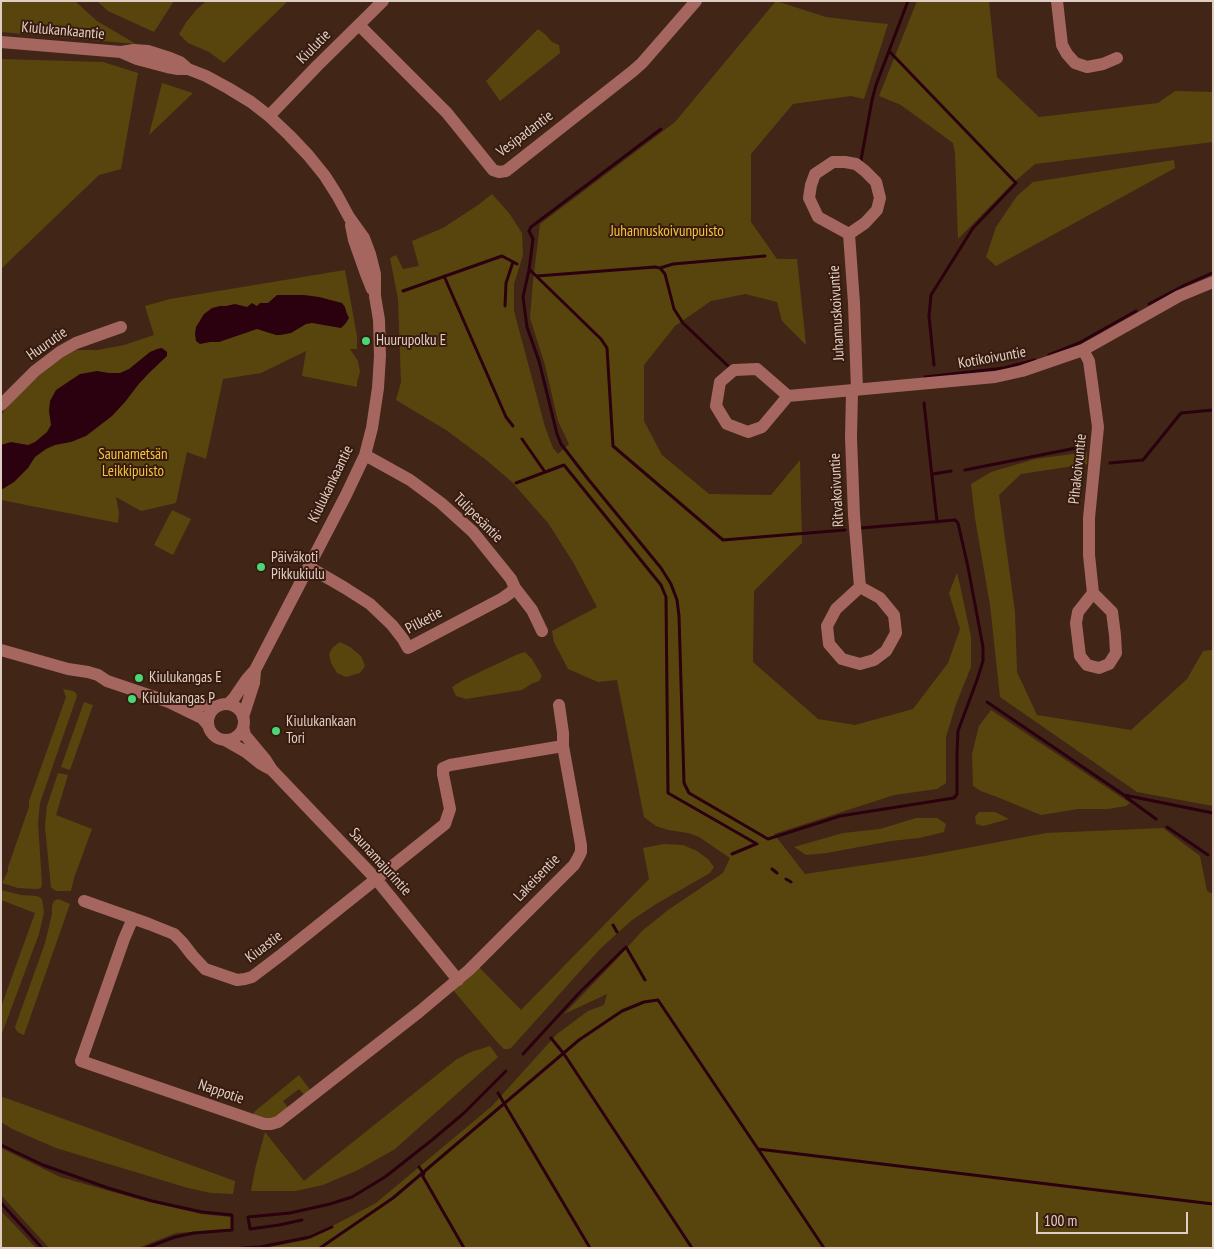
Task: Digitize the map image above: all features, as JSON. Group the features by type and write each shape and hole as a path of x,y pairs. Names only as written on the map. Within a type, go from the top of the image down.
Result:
{"street":[{"name":"Kiulutie","path":"269,116 383,1"},
{"name":"Vesipadantie","path":"359,25 447,113 493,170 499,172 506,171 633,71 696,1"},
{"path":"1057,1 1062,45 1075,63 1087,67 1103,64 1117,58"},
{"name":"Kiulukankaantie","path":"1,42 121,52 134,50 148,51 180,62 188,69 228,88 269,116 289,135 319,169 364,238 370,254 375,274 380,356 378,388 372,428 365,455 255,670 234,698 222,705"},
{"path":"833,162 856,164 876,182 880,198 877,210 865,223 849,234 818,217 809,198 811,185 816,174 833,162"},
{"name":"Juhannuskoivuntie","path":"849,234 854,303 854,390"},
{"name":"Kotikoivuntie","path":"788,396 995,377 1022,371 1083,350 1179,296 1213,282"},
{"name":"Huurutie","path":"1,405 35,372 60,352 81,340 121,327"},
{"name":"Pihakoivuntie","path":"1083,350 1089,361 1098,427 1089,518 1089,556 1093,593"},
{"path":"757,369 788,396 762,427 748,432 727,424 716,406 720,382 734,370 757,369"},
{"name":"Ritvakoivuntie","path":"854,390 852,438 854,515 860,587"},
{"name":"Tulipesäntie","path":"365,455 410,480 441,503 473,532 511,579 515,588 532,610 542,631"},
{"name":"Pilketie","path":"309,567 370,604 392,625 408,648 503,598 515,588"},
{"path":"860,587 880,598 894,615 896,633 886,651 874,660 860,664 842,658 830,644 827,626 836,609 860,587"},
{"path":"1093,593 1112,612 1115,635 1116,654 1110,664 1099,668 1087,665 1080,656 1076,623 1078,612 1093,593"},
{"path":"1,650 68,669 98,675 107,681 169,702 202,718 214,735 219,738 231,739 241,732 243,722 237,708 222,705 169,702"},
{"name":"Kiulukankaantie","path":"243,722 254,683 255,670"},
{"path":"208,725 209,714 222,705"},
{"name":"Lakeisentie","path":"458,980 574,865 581,852 563,746 559,705"},
{"name":"Saunamajurintie","path":"243,722 246,735 272,770 376,879 458,980"},
{"name":"Saunamajurintie","path":"225,740 272,770"},
{"path":"376,879 445,824 450,809 443,774 444,768 450,765 563,746"},
{"name":"Kiuastie","path":"84,901 174,934 205,969 237,980 245,980 281,955 376,879"},
{"name":"Nappotie","path":"133,918 81,1061 264,1124 278,1122 292,1112 458,980"}],"green space":[{"path":"1,1 75,1 97,21 136,44 1,32"},
{"path":"97,1 174,1 154,32 108,11"},
{"path":"206,1 288,1 224,63 209,52 188,43 179,34 187,21"},
{"name":"Juhannuskoivunpuisto","path":"776,1 826,17 888,24 864,99 851,96 793,104 751,154 751,222 777,259 797,259 806,345 782,321 777,302 745,294 711,301 675,326 644,365 644,421 662,455 709,494 771,495 800,460 802,543 754,591 753,662 818,719 855,725 913,709 948,663 960,629 949,593 957,573 971,637 971,667 956,704 946,737 946,783 937,789 894,795 774,834 805,874 925,856 1046,833 1163,828 1200,856 1207,891 1213,894 1213,1248 264,1248 306,1240 376,1203 492,1106 557,1034 588,1011 604,1005 607,994 564,1014 642,931 668,910 723,873 730,858 699,837 656,826 644,817 617,680 598,682 568,669 554,642 552,631 597,607 573,562 548,523 512,482 485,459 446,430 396,400 401,382 398,299 390,258 396,255 403,269 419,266 412,241 443,228 492,194 509,213 522,233 523,255 514,284 514,311 545,427 553,448 558,454 569,444 558,421 545,365 530,318 540,224 675,122"},
{"path":"917,1 989,1 997,77 1039,117 1158,103 1175,91 1213,92 1213,142 1035,164 1012,184 958,239 953,143 901,105 879,96"},
{"path":"538,29 552,42 559,45 560,53 500,101 486,81"},
{"path":"1,59 103,62 138,73 121,169 99,175 1,269"},
{"path":"162,83 193,93 149,135"},
{"path":"1174,160 1175,168 996,266 986,257 996,227 1017,196 1033,182"},
{"name":"Saunametsän Leikkipuisto","path":"345,270 357,336 357,349 350,349 358,361 360,372 357,387 302,376 306,351 261,373 223,379 206,459 187,452 176,503 141,511 116,497 119,513 118,523 1,500 1,415 16,397 43,372 65,356 77,350 98,350 124,345 154,335 145,306 170,299"},
{"path":"1087,452 1087,464 1021,474 999,495 1015,612 1017,672 1037,715 1131,730 1187,679 1203,651 1213,650 1213,806 1137,792 1000,697 990,605 971,484 991,472 1035,459"},
{"path":"172,510 191,519 173,555 154,545"},
{"path":"340,642 361,656 365,666 360,673 346,677 337,673 331,663 329,654 333,647"},
{"path":"525,652 532,659 542,676 539,681 522,690 466,699 456,696 452,687 463,680"},
{"path":"63,689 73,691 77,696 40,803 38,823 42,884 41,888 38,889 18,888 2,883 8,871 29,807 29,801 66,697"},
{"path":"84,702 93,705 70,770 61,767"},
{"path":"991,710 1130,803 1126,806 1108,809 1078,809 1041,815 973,786 972,754 979,726"},
{"path":"58,773 68,775 56,815 92,829 71,891 57,891 51,887 45,827 47,806"},
{"path":"979,812 995,812 1009,819 983,826 976,824 975,817"},
{"path":"916,818 937,818 946,824 944,832 827,853 806,855 794,847 843,833 880,829"},
{"path":"664,844 683,845 697,851 708,859 714,867 710,873 632,920 600,949 511,1048 504,1049 453,990 479,967 521,1010 649,879 643,848"},
{"path":"1,890 21,895 37,896 42,899 44,912 39,934 1,1036 1,1007 35,913 1,900"},
{"path":"58,899 70,904 24,1035 19,1033 15,1027 45,943 52,906 54,901"},
{"path":"490,1046 498,1057 395,1149 358,1170 323,1185 296,1191 251,1191 265,1132 304,1181 457,1059"},
{"path":"299,1075 311,1091 305,1096 299,1089 283,1101 289,1109 270,1120 253,1116 254,1112"},
{"path":"3,1097 235,1181 233,1194 211,1193 188,1188 56,1148 12,1129 1,1122 1,1098"},
{"path":"1,1148 60,1177 201,1214 231,1217 231,1229 176,1233 138,1248 49,1248 1,1195"},
{"path":"1,1211 36,1248 1,1248"}],"shaded area":[{"path":"277,295 304,295 342,303 349,318 341,328 312,323 306,324 291,333 280,335 257,329 219,342 200,344 196,341 196,327 204,314 212,308 235,304 247,307 252,303 257,306 260,303 268,303"},
{"path":"162,348 167,352 167,356 138,385 112,416 86,436 46,449 35,457 28,468 14,482 1,490 1,445 11,442 28,445 47,432 51,425 50,401 56,390 80,374 97,371 120,373 129,369 150,352"}],"waterway":[{"path":"861,160 876,85 908,1"},
{"path":"889,51 1016,183 973,228 931,295 929,316 934,365"},
{"path":"661,129 531,227 529,231 533,239 523,297 527,327 539,361 561,444 661,568 671,584 677,600 684,783 689,793 768,839 840,816 954,798 957,794 958,731 983,661 983,647 958,523 955,520 861,528"},
{"path":"403,291 502,256 517,264"},
{"path":"660,268 673,264 765,256"},
{"path":"505,306 506,283 513,262"},
{"path":"537,276 660,268 665,274 674,309 683,323 728,366"},
{"path":"530,270 601,339 607,348 613,446 723,540 845,530"},
{"path":"1149,304 1212,273"},
{"path":"444,276 506,417 513,426"},
{"path":"1049,355 1079,343 1136,311"},
{"path":"925,377 1004,368 1035,360"},
{"path":"924,403 937,522"},
{"path":"1110,463 1143,460 1181,413 1213,410"},
{"path":"522,439 545,472"},
{"path":"965,470 1081,447"},
{"path":"516,483 564,465 661,585 666,597 668,793 757,844"},
{"path":"933,474 951,471"},
{"path":"987,702 1124,795 1213,813"},
{"path":"1126,797 1156,819"},
{"path":"1167,827 1208,855"},
{"path":"732,854 756,844"},
{"path":"772,869 777,873"},
{"path":"786,879 791,882"},
{"path":"613,925 617,932"},
{"path":"523,1054 580,992 626,947 645,980"},
{"path":"320,1248 393,1198 579,1040 622,1011 644,1002 658,1000 758,1149 1213,1204"},
{"path":"551,1038 564,1054 692,1248"},
{"path":"302,1220 250,1229 248,1217 290,1213 352,1197 385,1177 432,1140 464,1113 506,1071"},
{"path":"498,1093 590,1248"},
{"path":"1,1145 43,1165 108,1188 152,1201 202,1212 232,1215 232,1230 194,1233 175,1237 146,1248"},
{"path":"758,1149 824,1248"},
{"path":"419,1167 424,1174"},
{"path":"422,1175 464,1248"},
{"path":"1,1203 42,1248"},
{"path":"242,1248 260,1247 310,1237 332,1227"}],"place":[{"name":"Huurupolku E","path":"366,341"},
{"name":"Päiväkoti Pikkukiulu","path":"261,567"},
{"name":"Kiulukangas E","path":"139,678"},
{"name":"Kiulukangas P","path":"132,699"},
{"name":"Kiulukankaan Tori","path":"276,731"}]}
